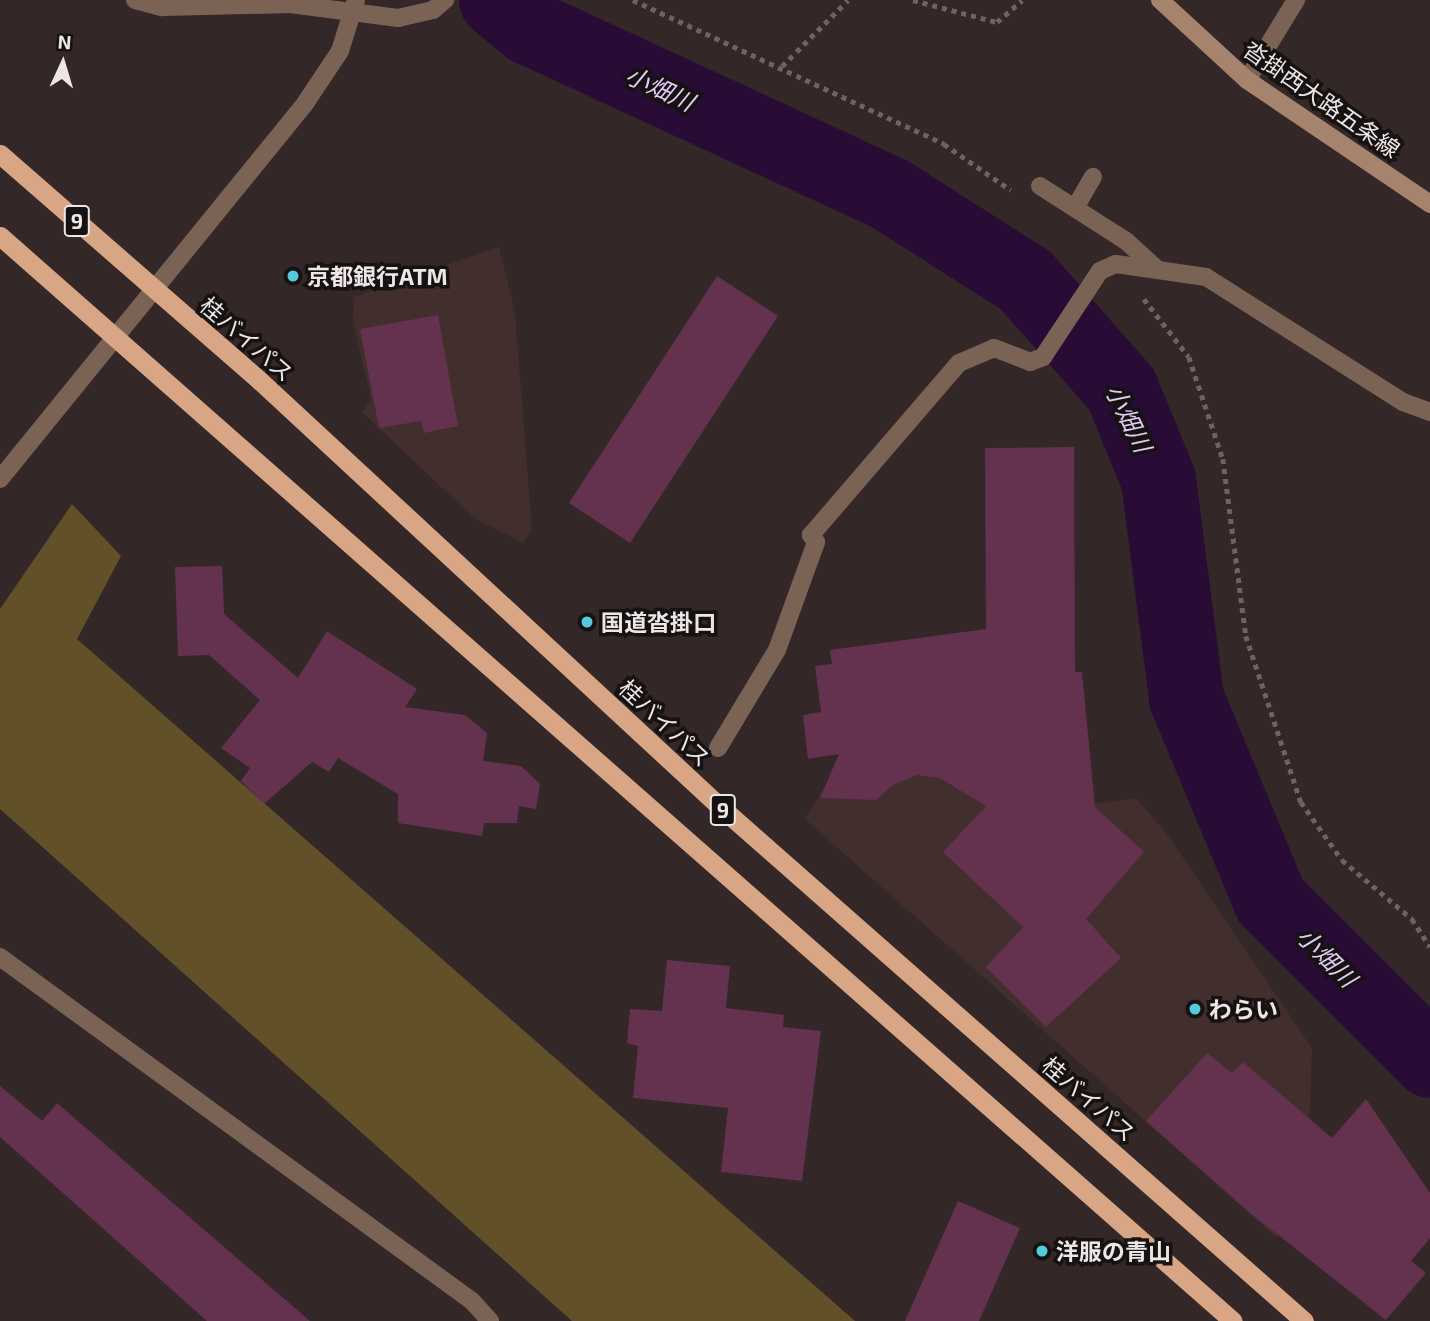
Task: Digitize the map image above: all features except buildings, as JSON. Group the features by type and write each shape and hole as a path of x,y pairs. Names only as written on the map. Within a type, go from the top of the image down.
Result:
{"highway":[{"name":"桂バイパス","path":"0,154 152,290 259,380 717,804 1304,1321"},
{"name":"9","path":"0,236 1233,1321"}],"main road":[{"name":"沓掛西大路五条線","path":"1160,0 1247,80 1430,204"}],"street":[{"path":"135,0 162,7 290,4 398,18 439,5"},
{"path":"0,479 112,336 306,102 340,51 356,0"},
{"path":"1247,80 1296,0"},
{"path":"1075,208 1093,177"},
{"path":"1040,186 1126,241 1158,270"},
{"path":"718,748 777,650 816,542 811,535 959,363 994,348 1030,362 1043,357 1108,268 1206,276 1403,402 1430,412"},
{"path":"0,957 472,1301 490,1321"}],"path":[{"path":"633,0 782,66 944,144 1019,196"},
{"path":"782,66 848,0"},
{"path":"913,0 997,22 1022,0"},
{"path":"1108,268 1189,357 1223,459 1246,636 1301,802 1342,860 1412,919 1430,947"}],"shaded area":[{"path":"499,247 515,313 532,529 523,543 475,519 362,412 371,400 353,321 354,297"},
{"path":"72,504 121,556 77,639 855,1321 572,1321 0,809 0,609"},
{"path":"908,764 1093,804 1136,798 1167,834 1312,1048 1310,1111 1284,1185 1276,1237 805,819 827,783"}],"waterway":[{"name":"小畑川","path":"496,0 529,27 890,194 1025,280 1121,389 1158,479 1186,698 1270,900 1430,1060"}],"place":[{"name":"京都銀行ATM","path":"293,276"},
{"name":"国道沓掛口","path":"587,622"},
{"name":"わらい","path":"1195,1009"},
{"name":"洋服の青山","path":"1042,1251"}]}
